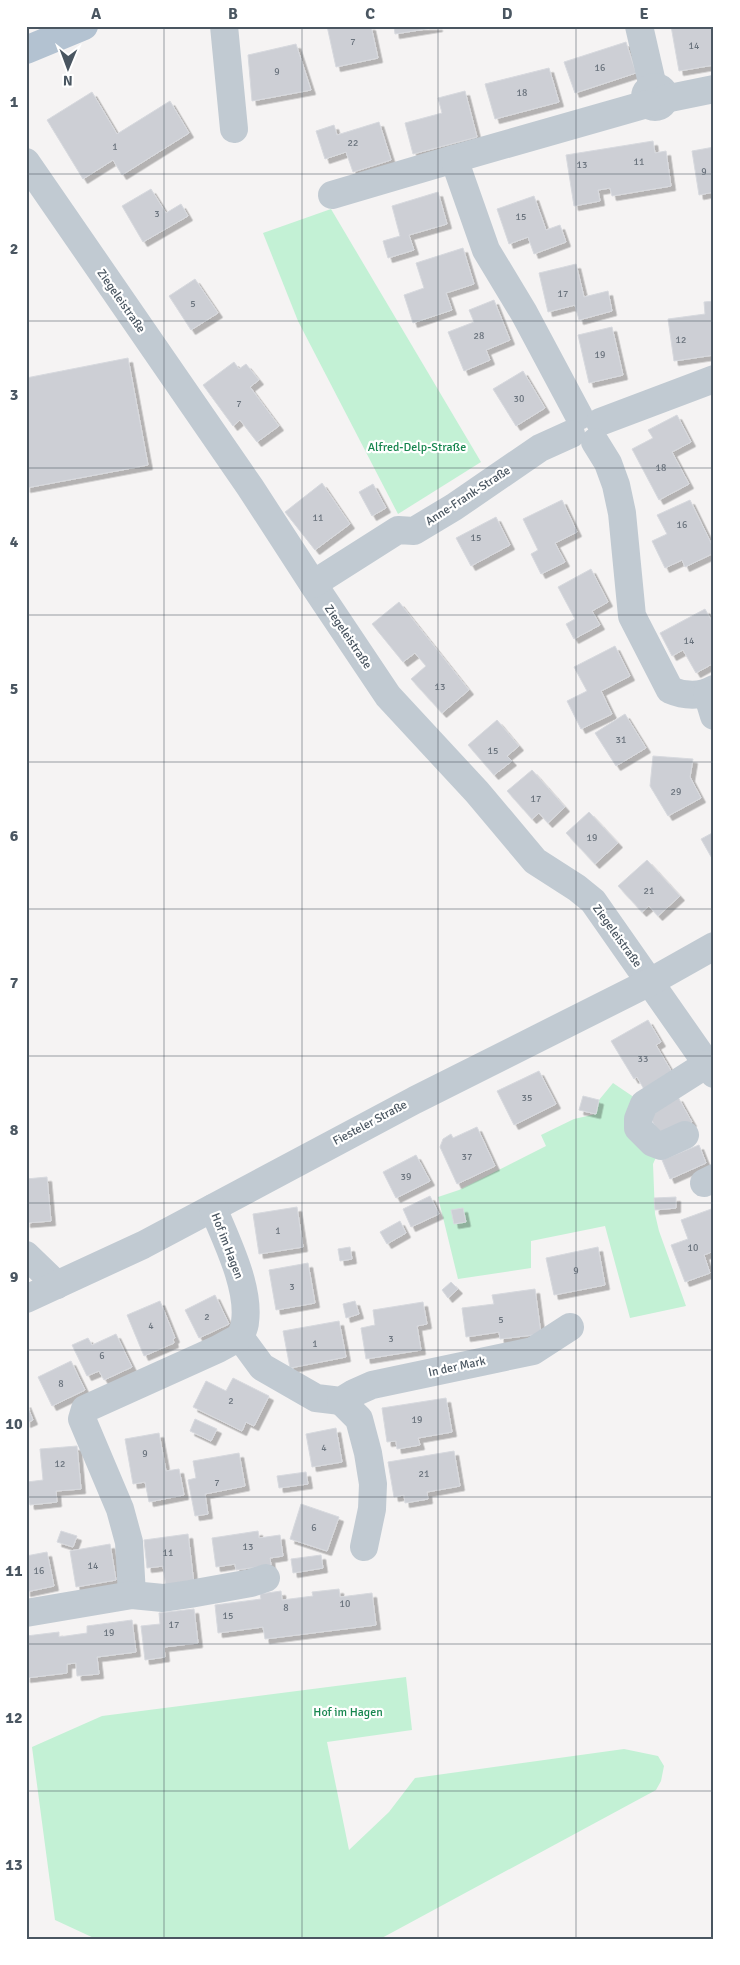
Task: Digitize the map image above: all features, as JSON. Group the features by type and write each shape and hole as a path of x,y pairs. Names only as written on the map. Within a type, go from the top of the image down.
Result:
{"main road":[{"path":"26,50 84,26"}],"street":[{"path":"224,26 234,129"},
{"path":"639,26 655,97"},
{"path":"332,194 454,159 655,97 714,89"},
{"path":"454,159 486,250 524,313 586,429 608,463 616,485 622,513 632,616 670,690 682,695 712,699"},
{"name":"Ziegeleistraße","path":"26,162 250,487 312,584 388,696 476,792 535,861 592,901 710,1069"},
{"name":"Anne-Frank-Straße","path":"312,584 398,530 414,531 454,507 540,448 714,379"},
{"name":"Fiesteler Straße","path":"26,1299 143,1245 415,1100 650,982 714,946"},
{"path":"684,1135 661,1146 653,1143 638,1128 638,1119 644,1104 710,1069"},
{"name":"Hof im Hagen","path":"213,1208 234,1260 242,1288 245,1323 240,1337"},
{"path":"26,1255 57,1285"},
{"name":"In der Mark","path":"341,1401 372,1385 533,1351 570,1327"},
{"path":"132,1595 131,1568 120,1509 82,1420 85,1410 240,1337 262,1367 316,1398 341,1401 359,1419 373,1484 372,1509 364,1547"},
{"path":"26,1613 132,1595 163,1598 250,1583 266,1578"}],"green space":[{"name":"Alfred-Delp-Straße","path":"331,209 481,462 398,514 298,321 263,233"},
{"path":"613,1083 644,1104 640,1112 661,1146 653,1164 655,1214 659,1231 686,1306 630,1318 605,1226 531,1241 531,1268 458,1279 438,1197 459,1190 546,1146 541,1135 574,1119 596,1114 599,1100"},
{"path":"406,1677 412,1730 327,1742 349,1850 389,1812 415,1778 624,1749 658,1756 664,1766 661,1781 656,1790 380,1939 96,1939 55,1920 32,1747 102,1716"}],"building":[{"path":"327,26 371,26 378,58 336,67"},
{"path":"394,26 438,26 438,27 395,34"},
{"path":"671,26 714,26 714,65 679,71"},
{"path":"626,42 636,73 575,93 564,62"},
{"path":"296,44 311,90 252,101 248,55"},
{"path":"549,68 559,102 495,119 485,84"},
{"path":"465,91 477,137 413,154 405,123 442,113 438,98"},
{"path":"92,92 117,134 170,101 189,133 122,175 113,160 83,179 47,120"},
{"path":"379,122 391,160 353,172 346,152 325,159 316,131 334,125 337,135"},
{"path":"653,141 655,153 666,151 671,186 612,196 610,188 598,190 600,201 574,206 566,155"},
{"path":"714,147 714,192 699,195 692,151"},
{"path":"151,189 166,213 181,204 188,216 143,242 122,206"},
{"path":"438,192 447,224 409,235 414,250 388,258 383,241 400,236 392,206"},
{"path":"534,196 546,230 560,225 566,242 534,254 528,237 509,244 497,209"},
{"path":"463,248 474,284 446,293 452,310 413,323 404,295 424,288 416,263"},
{"path":"576,264 584,297 608,291 612,311 579,320 575,305 548,312 539,273"},
{"path":"195,279 218,313 191,330 169,296"},
{"path":"494,300 510,340 486,350 490,360 464,371 448,332 474,322 469,310"},
{"path":"714,301 714,330 712,331 714,355 674,361 668,319 705,314 704,302"},
{"path":"612,327 623,375 589,383 578,335"},
{"path":"128,358 148,465 26,488 26,378"},
{"path":"234,362 239,369 246,364 259,380 250,387 279,426 257,442 240,420 233,426 203,385"},
{"path":"523,371 545,408 516,426 493,389"},
{"path":"677,415 691,442 672,452 689,484 659,500 632,449 653,438 648,430"},
{"path":"322,483 350,524 315,550 285,512"},
{"path":"373,484 386,508 372,516 359,492"},
{"path":"562,500 577,532 555,543 565,562 541,574 531,554 538,550 523,519"},
{"path":"690,500 714,549 714,553 685,567 682,560 665,568 652,541 667,534 657,515"},
{"path":"496,517 510,545 471,566 456,538"},
{"path":"591,569 608,602 592,611 600,625 574,639 566,624 575,619 558,587"},
{"path":"399,602 469,690 442,713 411,679 426,666 415,653 403,662 372,624"},
{"path":"705,609 714,625 714,663 696,673 683,650 672,656 660,633"},
{"path":"615,646 630,676 601,691 612,714 581,729 567,701 587,691 574,667"},
{"path":"625,714 646,748 616,766 595,733"},
{"path":"497,720 519,746 507,756 512,761 494,775 468,745"},
{"path":"653,756 693,759 690,777 701,798 668,816 650,786"},
{"path":"532,770 565,807 548,823 539,813 532,819 507,791"},
{"path":"589,812 618,843 595,864 566,833"},
{"path":"714,832 714,862 701,839"},
{"path":"647,860 680,896 658,916 649,906 642,912 618,886"},
{"path":"648,1020 661,1042 656,1045 673,1074 645,1091 637,1077 634,1079 611,1041"},
{"path":"539,1071 556,1104 514,1125 497,1091"},
{"path":"583,1096 599,1100 596,1114 579,1110"},
{"path":"678,1097 692,1122 662,1138 648,1114"},
{"path":"477,1127 495,1166 457,1184 440,1147 443,1139 451,1134 453,1138"},
{"path":"699,1145 706,1163 670,1179 662,1160"},
{"path":"416,1155 430,1181 396,1198 383,1172"},
{"path":"47,1177 51,1221 26,1223 26,1179"},
{"path":"430,1196 439,1214 411,1227 403,1209"},
{"path":"676,1197 676,1208 655,1210 654,1198"},
{"path":"297,1207 303,1247 259,1254 253,1214"},
{"path":"463,1208 466,1222 454,1224 451,1210"},
{"path":"714,1208 714,1251 704,1255 710,1273 685,1282 671,1245 688,1239 681,1220"},
{"path":"400,1221 406,1233 387,1244 380,1232"},
{"path":"350,1247 352,1259 340,1261 338,1249"},
{"path":"598,1247 605,1285 554,1295 546,1258"},
{"path":"308,1263 315,1303 276,1310 269,1270"},
{"path":"451,1282 458,1289 448,1298 442,1290"},
{"path":"535,1289 541,1334 500,1339 499,1332 466,1337 462,1308 494,1304 492,1295"},
{"path":"215,1295 229,1324 199,1338 185,1310"},
{"path":"160,1301 175,1338 173,1339 174,1343 144,1356 127,1315"},
{"path":"355,1301 359,1314 346,1318 343,1304"},
{"path":"423,1302 427,1324 417,1326 421,1350 366,1359 361,1328 375,1325 373,1310"},
{"path":"339,1321 346,1357 290,1368 283,1331"},
{"path":"116,1334 132,1367 104,1380 99,1371 87,1376 72,1345 88,1338 92,1345"},
{"path":"71,1361 85,1390 52,1406 38,1377"},
{"path":"233,1378 269,1396 254,1426 246,1422 242,1431 193,1407 206,1381 226,1391"},
{"path":"446,1398 452,1432 418,1438 420,1445 397,1449 396,1441 387,1442 382,1408"},
{"path":"26,1403 33,1420 26,1423"},
{"path":"195,1419 217,1429 211,1441 190,1431"},
{"path":"336,1428 342,1462 312,1467 306,1434"},
{"path":"159,1433 166,1471 179,1469 184,1495 149,1502 145,1482 133,1484 125,1439"},
{"path":"77,1446 81,1489 56,1491 57,1502 30,1505 27,1482 43,1480 40,1449"},
{"path":"454,1451 460,1486 427,1492 428,1499 405,1503 404,1495 394,1497 388,1462"},
{"path":"239,1453 245,1486 205,1494 208,1514 195,1516 188,1480 196,1478 193,1461"},
{"path":"306,1472 308,1484 279,1488 277,1476"},
{"path":"301,1504 339,1517 327,1551 290,1539"},
{"path":"61,1531 77,1536 73,1547 57,1542"},
{"path":"258,1531 259,1538 280,1535 283,1556 270,1558 271,1565 236,1570 235,1564 216,1567 212,1538"},
{"path":"188,1534 194,1584 166,1587 163,1566 147,1568 144,1540"},
{"path":"110,1544 116,1580 76,1587 70,1551"},
{"path":"47,1552 54,1586 26,1592 26,1556"},
{"path":"321,1555 323,1568 293,1573 291,1559"},
{"path":"339,1589 340,1597 372,1593 376,1625 265,1639 263,1627 218,1633 215,1605 261,1599 260,1594 281,1591 282,1600 313,1596 312,1592"},
{"path":"194,1609 198,1643 164,1647 165,1657 145,1660 141,1626 160,1624 159,1613"},
{"path":"132,1620 136,1652 97,1657 99,1674 77,1676 76,1663 67,1664 67,1673 26,1678 26,1636 59,1632 59,1637 87,1633 87,1626"}]}
